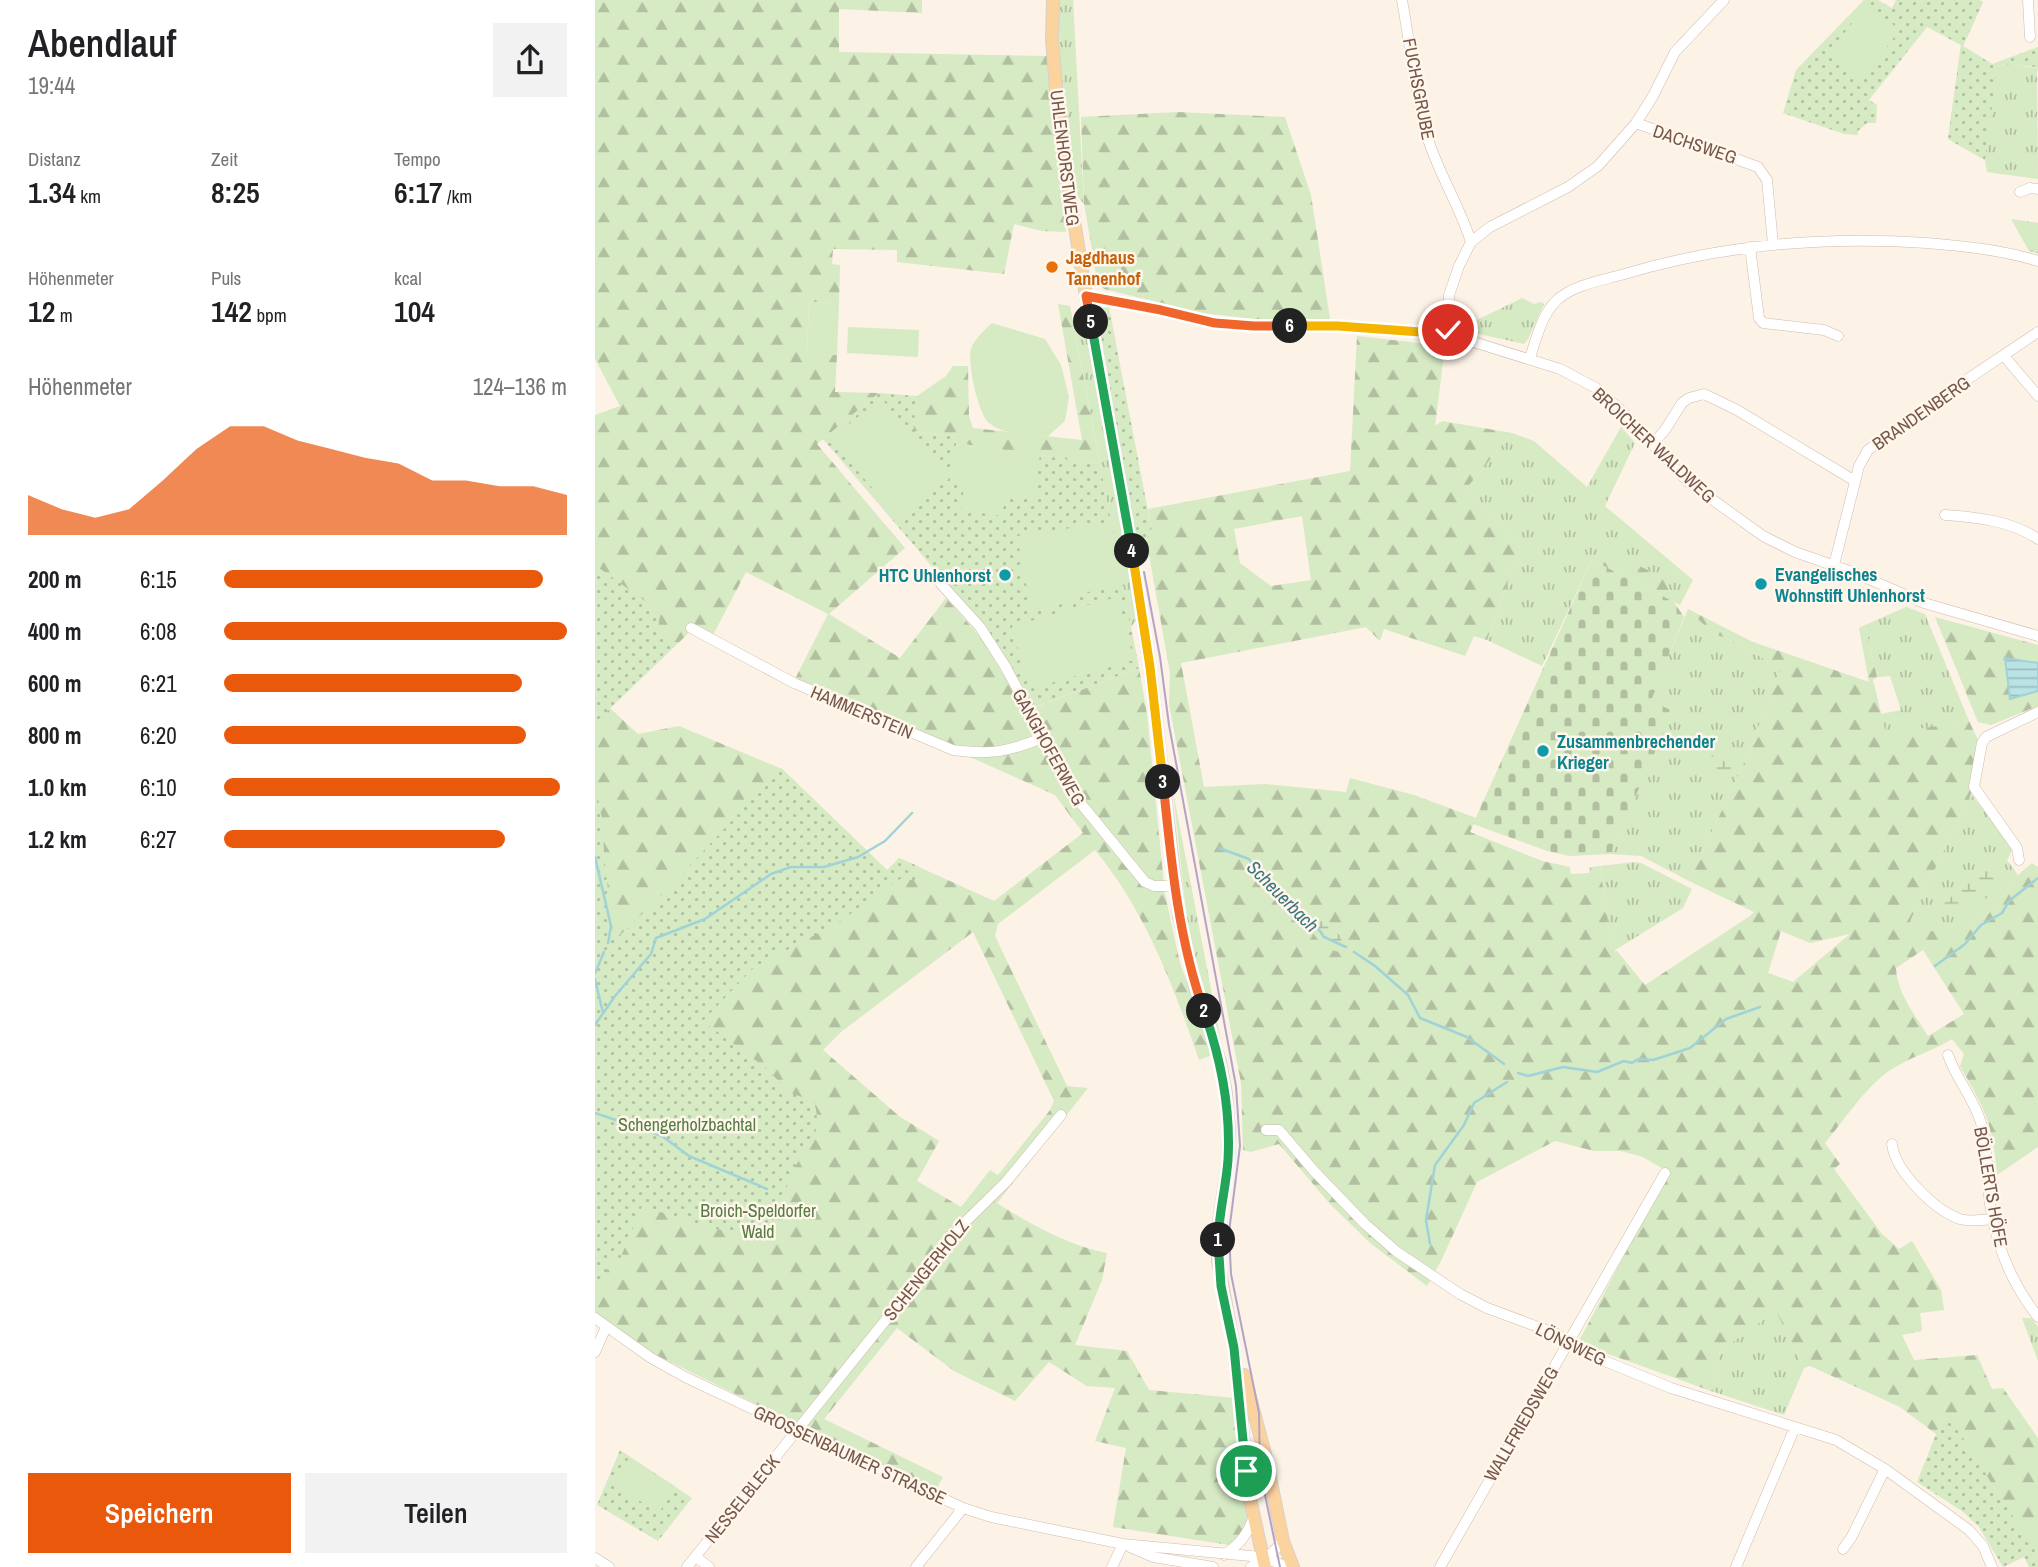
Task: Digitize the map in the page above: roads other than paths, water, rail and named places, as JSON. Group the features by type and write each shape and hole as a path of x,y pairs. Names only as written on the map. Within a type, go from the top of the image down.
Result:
{"main road":[{"name":"UHLENHORSTWEG","path":"1052,0 1052,38 1059,126 1150,667 1175,886 1188,959 1220,1062 1226,1094 1228,1163 1217,1246 1221,1286 1234,1348 1246,1471 1264,1563"},
{"name":"UHLENHORSTWEG","path":"1234,1348 1266,1458 1283,1541 1293,1567"}],"street":[{"name":"FUCHSGRUBE","path":"1402,0 1425,130 1435,161 1462,215 1471,242"},
{"path":"1448,334 1449,295 1471,242 1490,227 1568,187 1598,166 1636,123 1675,52 1724,0"},
{"path":"2028,0 2030,37"},
{"name":"DACHSWEG","path":"1636,123 1758,167 1767,180 1773,244"},
{"path":"2020,192 2030,188 2038,189"},
{"path":"1529,358 1549,310 1555,302 1579,287 1639,269 1750,247 1891,241 1994,251 2038,261"},
{"path":"1750,247 1759,318 1763,323 1824,330 1838,336"},
{"name":"BROICHER WALDWEG","path":"1086,296 1215,323 1338,326 1448,334 1560,369 1596,388 1623,412 1688,482 1763,536 1795,552 1834,565 1924,603 2038,636"},
{"name":"BRANDENBERG","path":"1834,565 1862,460 1877,443 2038,332"},
{"path":"2004,356 2038,396"},
{"path":"1652,445 1682,403 1704,394 1737,410 1855,481"},
{"path":"1945,515 1974,517 2023,531 2038,540"},
{"name":"GANGHOFERWEG","path":"941,584 979,627 1005,666 1078,800 1145,882 1154,886 1175,886"},
{"name":"HAMMERSTEIN","path":"691,628 794,683 953,750 977,754 999,753 1042,738"},
{"path":"2019,860 2017,848 1974,787 1982,743 1986,737 2038,712"},
{"name":"BÖLLERTS HÖFE","path":"1948,1055 1980,1121 1986,1144 1993,1219 2002,1255 2011,1276 2038,1317"},
{"name":"SCHENGERHOLZ","path":"798,1431 963,1224 1006,1182 1061,1115"},
{"name":"LÖNSWEG","path":"1266,1130 1279,1130 1365,1224 1397,1252 1460,1294 1487,1308 1556,1334 1580,1351 1671,1388 1836,1440 1885,1469 1969,1530 1983,1546 1992,1567"},
{"path":"1892,1144 1893,1157 1907,1176 1940,1208 1960,1219 1993,1219"},
{"name":"WALLFRIEDSWEG","path":"1440,1567 1665,1173"},
{"name":"GROSSENBAUMER STRASSE","path":"595,1318 685,1377 963,1508 1014,1523 1123,1544 1251,1556 1264,1563 1279,1562 1287,1567"},
{"path":"595,1352 606,1327"},
{"path":"1736,1567 1795,1427"},
{"name":"NESSELBLECK","path":"687,1567 798,1431"},
{"path":"1843,1549 1885,1469"},
{"path":"916,1567 963,1508"},
{"path":"1224,1555 1241,1541 1254,1516"},
{"path":"1251,1567 1264,1563 1283,1541"},
{"path":"1112,1567 1123,1544"},
{"name":"GROSSENBAUMER STRASSE","path":"1123,1544 1153,1557 1213,1567"},
{"path":"696,1557 709,1567"},
{"path":"595,1559 609,1567"}],"water":[{"path":"2005,658 2038,663 2038,691 2010,699"}],"waterway":[{"path":"595,1025 615,996 651,954 656,938 705,919 771,874 791,867 824,867 858,857 885,841 912,813"},
{"name":"Scheuerbach","path":"1219,848 1249,859 1269,884 1311,918 1324,937 1346,947"},
{"path":"595,857 611,926 608,943"},
{"path":"1935,966 1965,944 1981,925 2002,913 2009,901 2038,878"},
{"path":"595,973 604,952"},
{"name":"Scheuerbach","path":"1354,952 1375,966 1408,995 1420,1018 1467,1037 1504,1064"},
{"path":"595,979 603,1013"},
{"path":"1518,1073 1528,1076 1563,1067 1597,1072 1624,1061 1632,1063 1638,1059 1653,1060 1690,1048 1726,1019 1760,1007"},
{"path":"1430,1244 1426,1220 1435,1165 1464,1125 1474,1103 1507,1082"},
{"path":"595,1113 662,1136 689,1156 767,1189"}],"tram line":[{"path":"1144,572 1169,725 1236,1086 1240,1146 1229,1232 1231,1274 1259,1413 1260,1471 1280,1567"}],"place":[{"name":"Jagdhaus Tannenhof","path":"1052,267"},
{"name":"HTC Uhlenhorst","path":"1005,575"},
{"name":"Evangelisches Wohnstift Uhlenhorst","path":"1761,584"},
{"name":"Zusammenbrechender Krieger","path":"1543,751"}],"park label":[{"name":"Schengerholzbachtal","path":"687,1124"},
{"name":"Broich-Speldorfer Wald","path":"758,1220"}]}
